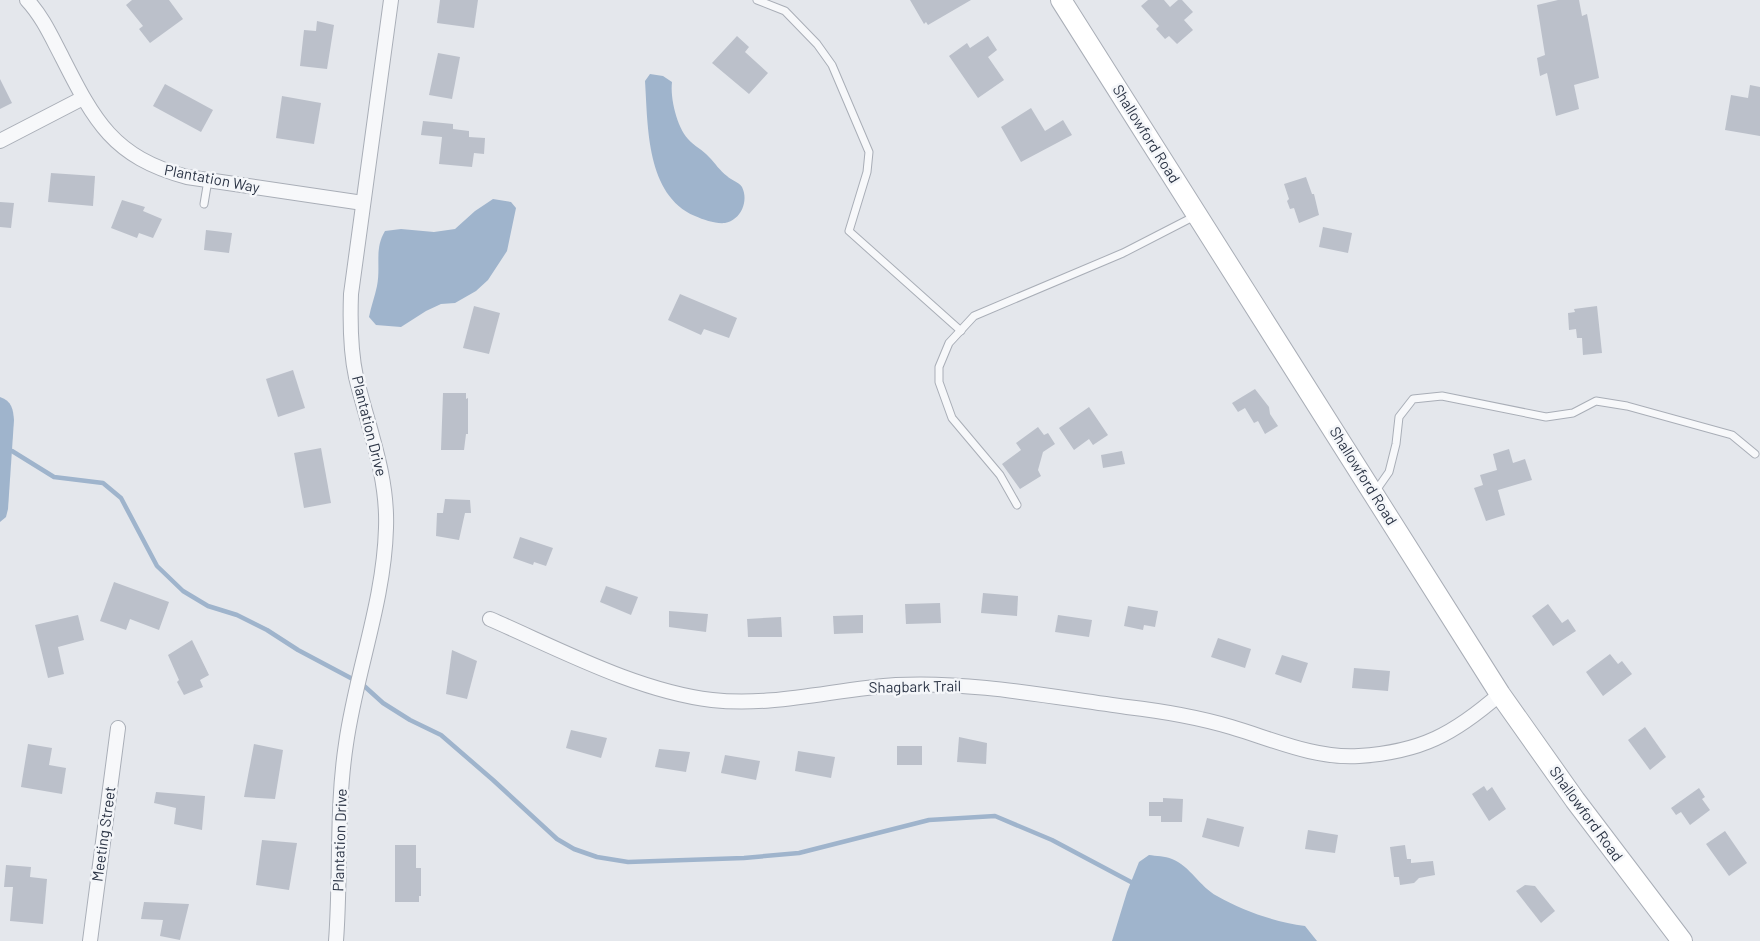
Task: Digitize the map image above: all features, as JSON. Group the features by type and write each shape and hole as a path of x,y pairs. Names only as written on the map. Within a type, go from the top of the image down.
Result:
{"street":[{"name":"Plantation Way","path":"27,0 49,31 83,98 98,122 115,141 135,157 160,170 208,180 363,203"},
{"name":"Plantation Drive","path":"336,941 340,799 346,744 384,570 387,527 384,484 376,447 356,376 350,334 351,294 391,0"},
{"name":"Shallowford Road","path":"1061,0 1374,492 1441,604 1500,694 1580,808 1682,941"},
{"path":"0,141 83,98"},
{"name":"Shagbark Trail","path":"490,619 635,681 673,693 712,700 766,701 897,685 975,687 1170,712 1228,726 1307,751 1348,756 1393,753 1432,741 1469,721 1500,694"},
{"name":"Meeting Street","path":"90,941 118,728"}],"lane":[{"path":"757,0 785,11 817,44 832,65 869,152 867,172 849,230 961,331"},
{"path":"204,204 208,180"},
{"path":"1017,505 1000,475 952,418 939,382 939,368 950,343 974,316 1123,253 1197,215"},
{"path":"1374,492 1389,472 1396,444 1399,417 1413,400 1442,396 1546,417 1573,413 1596,401 1627,406 1732,435 1755,454"}],"water":[{"path":"650,74 663,76 672,82 675,112 684,134 724,174 742,187 745,198 744,204 739,214 731,221 718,223 695,216 679,206 667,192 658,176 649,138 647,118 645,81"},
{"path":"493,199 511,202 516,208 507,251 488,280 476,291 455,303 441,304 401,327 376,325 369,317 377,286 380,244 385,231 401,229 434,232 455,229 475,211"},
{"path":"0,397 11,406 14,420 8,509 6,517 0,522"},
{"path":"1149,855 1166,857 1178,862 1211,892 1227,901 1271,919 1305,926 1317,941 1112,941 1127,892 1139,862"}],"building":[{"path":"132,0 169,0 183,19 150,43 139,29 143,26 126,5"},
{"path":"440,0 478,0 474,28 437,23"},
{"path":"910,0 971,0 928,25 926,22 924,24"},
{"path":"1148,0 1164,0 1170,7 1178,0 1182,0 1193,12 1184,20 1193,30 1177,44 1169,36 1165,39 1156,29 1159,26 1141,6"},
{"path":"1558,0 1579,0 1582,16 1587,14 1599,78 1574,85 1579,109 1556,116 1547,73 1540,76 1537,58 1545,55 1537,5"},
{"path":"317,21 334,25 327,69 300,66 304,30 316,31"},
{"path":"737,36 749,47 745,52 768,73 749,94 712,63"},
{"path":"988,36 997,50 988,57 1004,80 978,98 949,56 967,43 970,48"},
{"path":"438,53 460,57 452,99 429,95"},
{"path":"0,79 12,103 0,109"},
{"path":"165,84 213,110 201,132 153,106"},
{"path":"1750,85 1760,87 1760,136 1725,130 1731,95 1748,98"},
{"path":"282,96 321,103 314,144 276,138"},
{"path":"1031,108 1045,131 1063,120 1072,135 1021,162 1001,127"},
{"path":"423,121 453,124 453,129 469,131 469,137 485,138 484,154 474,153 472,167 439,164 442,137 421,135"},
{"path":"51,173 95,176 93,206 48,202"},
{"path":"1306,177 1312,194 1314,194 1319,215 1299,223 1294,208 1290,209 1284,184"},
{"path":"122,200 145,207 143,211 162,219 153,238 139,233 137,238 111,228"},
{"path":"0,202 14,203 11,228 0,227"},
{"path":"1323,227 1352,233 1348,253 1319,247"},
{"path":"206,230 232,233 229,253 204,250"},
{"path":"680,294 737,318 729,338 704,329 701,335 668,320"},
{"path":"474,306 500,313 489,354 463,348"},
{"path":"1597,306 1602,353 1583,355 1582,338 1577,338 1576,329 1569,330 1568,313 1575,312 1574,309"},
{"path":"293,370 305,408 278,417 266,379"},
{"path":"1255,389 1269,407 1270,414 1278,426 1265,434 1258,421 1254,423 1245,408 1238,412 1232,403"},
{"path":"443,393 466,393 466,399 468,398 468,434 466,434 464,450 441,450"},
{"path":"1089,407 1108,435 1093,445 1089,439 1074,450 1059,428"},
{"path":"1038,427 1044,435 1048,433 1055,444 1043,452 1038,470 1041,476 1020,489 1002,464 1021,450 1016,443"},
{"path":"321,448 331,503 304,508 294,453"},
{"path":"1509,449 1513,463 1525,459 1532,480 1498,490 1505,515 1486,521 1474,488 1483,485 1480,475 1497,470 1493,454"},
{"path":"1122,451 1125,464 1103,468 1101,455"},
{"path":"445,499 470,500 471,513 465,513 459,540 436,536 437,513 443,513"},
{"path":"520,537 553,548 546,566 534,562 533,565 513,558"},
{"path":"114,582 169,602 159,630 130,619 126,630 100,621"},
{"path":"606,586 638,597 631,615 600,602"},
{"path":"983,593 1018,596 1017,616 981,613"},
{"path":"940,603 941,623 906,624 905,604"},
{"path":"1548,604 1562,623 1568,619 1576,631 1553,646 1532,616"},
{"path":"1128,606 1158,611 1155,627 1144,625 1143,630 1124,626"},
{"path":"669,611 708,614 706,632 669,627"},
{"path":"78,615 84,640 58,647 64,674 48,678 35,625"},
{"path":"863,615 863,633 834,634 833,616"},
{"path":"1058,615 1092,620 1089,637 1055,632"},
{"path":"781,617 782,637 748,637 747,619"},
{"path":"1218,638 1251,649 1245,668 1211,657"},
{"path":"192,640 209,675 200,680 203,687 184,695 177,682 179,680 168,655"},
{"path":"452,650 477,661 467,699 446,694"},
{"path":"1610,654 1618,664 1622,661 1632,674 1603,696 1586,672"},
{"path":"1282,655 1308,663 1301,683 1275,674"},
{"path":"1354,668 1390,671 1388,691 1352,688"},
{"path":"1645,727 1666,757 1650,770 1628,740"},
{"path":"571,730 607,738 601,758 566,748"},
{"path":"959,737 987,743 986,764 957,762"},
{"path":"28,744 52,748 49,765 66,768 62,794 21,787"},
{"path":"254,744 283,750 275,799 244,797"},
{"path":"897,746 922,746 922,765 897,765"},
{"path":"659,749 690,752 686,772 655,767"},
{"path":"798,751 835,757 831,778 795,771"},
{"path":"725,755 760,761 756,780 721,773"},
{"path":"1484,786 1487,791 1492,787 1506,809 1489,821 1472,794"},
{"path":"1699,788 1705,797 1702,799 1710,810 1690,825 1681,812 1676,815 1671,808"},
{"path":"156,792 205,796 202,830 174,824 176,808 154,803"},
{"path":"1163,798 1183,799 1182,822 1161,822 1161,816 1149,816 1149,802 1163,802"},
{"path":"1207,818 1244,827 1239,847 1202,837"},
{"path":"1308,830 1338,835 1335,853 1305,849"},
{"path":"1725,831 1747,863 1729,876 1706,844"},
{"path":"262,840 297,843 289,890 256,885"},
{"path":"395,845 416,845 416,868 421,868 421,896 419,896 419,902 395,902"},
{"path":"1405,845 1407,859 1411,859 1411,863 1433,861 1435,875 1419,878 1414,883 1400,885 1399,877 1394,877 1390,847"},
{"path":"6,865 31,867 30,877 47,879 43,924 10,921 13,887 4,887"},
{"path":"1525,885 1535,886 1555,911 1541,923 1516,891"},
{"path":"144,902 189,904 180,940 160,936 163,920 141,919"}],"waterway":[{"path":"12,451 54,477 103,483 121,498 157,566 183,591 208,606 237,615 267,630 298,650 362,684 383,703 410,720 441,735 557,839 574,849 597,857 628,862 744,858 799,853 929,820 995,816 1052,840 1131,882"}]}
